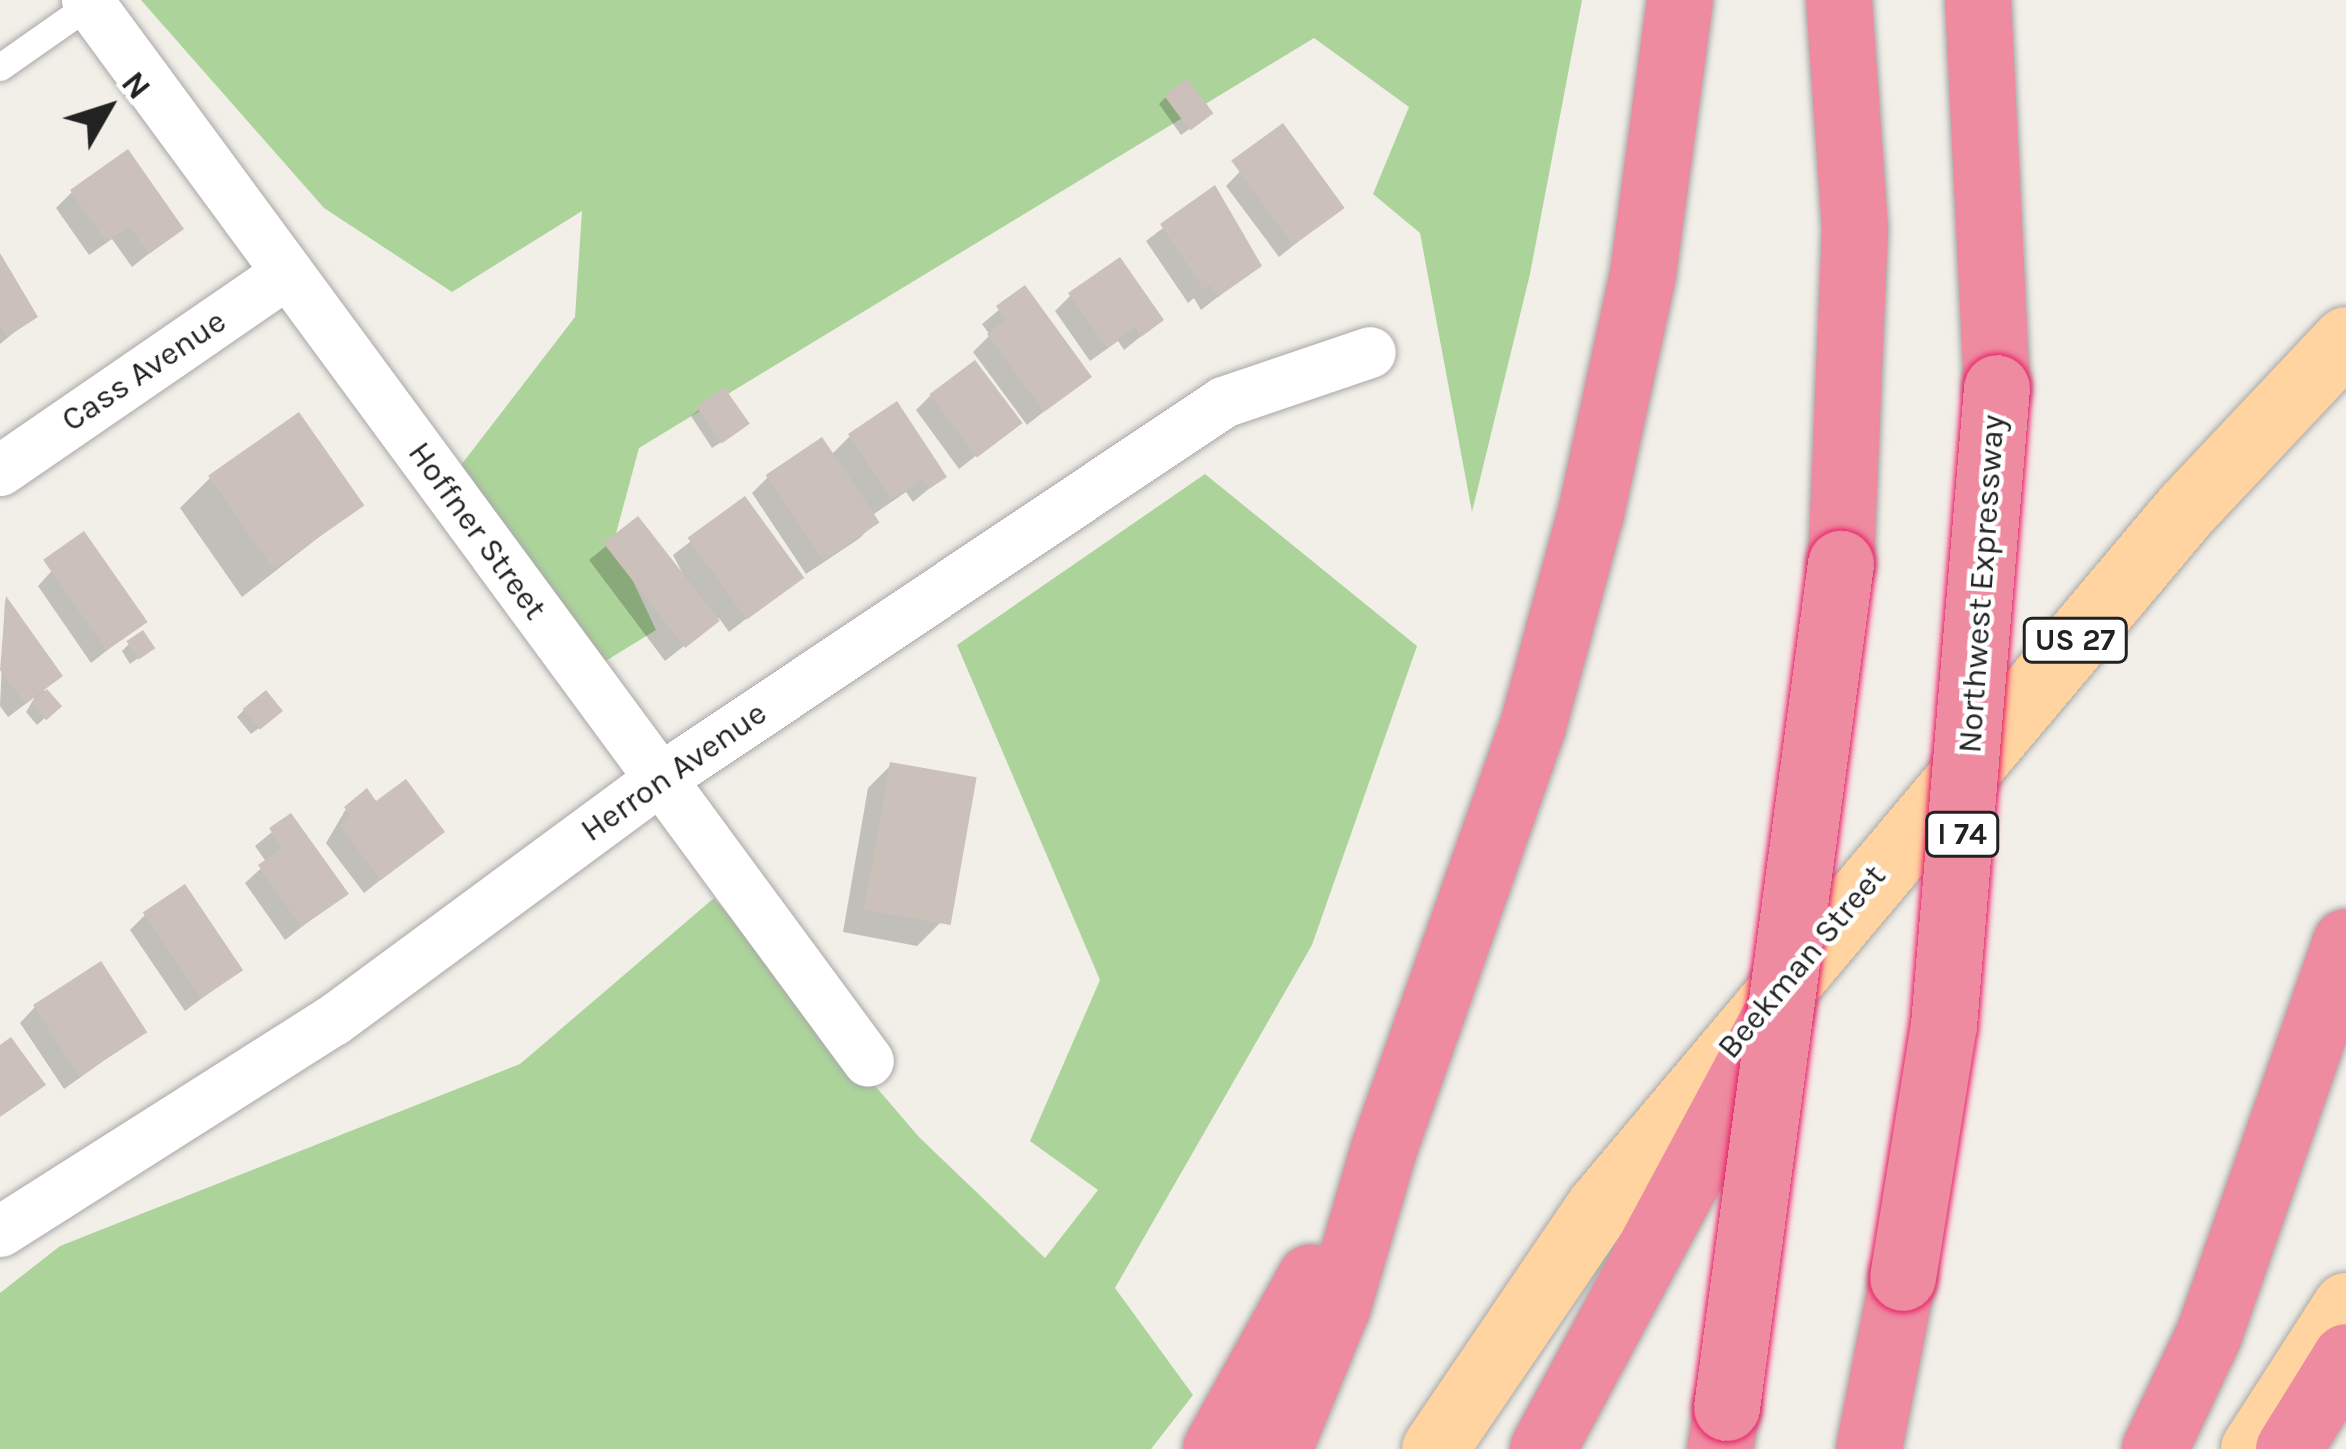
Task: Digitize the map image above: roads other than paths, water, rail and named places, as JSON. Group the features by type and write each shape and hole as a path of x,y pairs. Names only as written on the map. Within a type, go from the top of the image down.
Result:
{"highway":[{"path":"1279,1449 1338,1306 1384,1149 1533,726 1591,513 1643,274 1680,0"},
{"path":"1724,1428 1841,564 1855,229 1839,0"},
{"name":"Northwest Expressway","path":"1869,1449 1903,1278 1944,1026 1996,388 1978,0"},
{"path":"2155,1449 2210,1335 2346,942"},
{"name":"US 27","path":"1544,1449 1814,947"},
{"path":"1216,1449 1384,1149"},
{"path":"2289,1449 2346,1357"}],"main road":[{"name":"Beekman Street","path":"1435,1449 1599,1208 2187,509 2346,340"},
{"path":"2254,1449 2346,1306"}],"street":[{"name":"Hoffner Street","path":"89,2 868,1061"},
{"name":"Cass Avenue","path":"0,470 288,272"},
{"name":"Herron Avenue","path":"0,1231 332,1020 658,780 1223,402 1370,352"}],"lane":[{"path":"0,67 89,2"}]}
